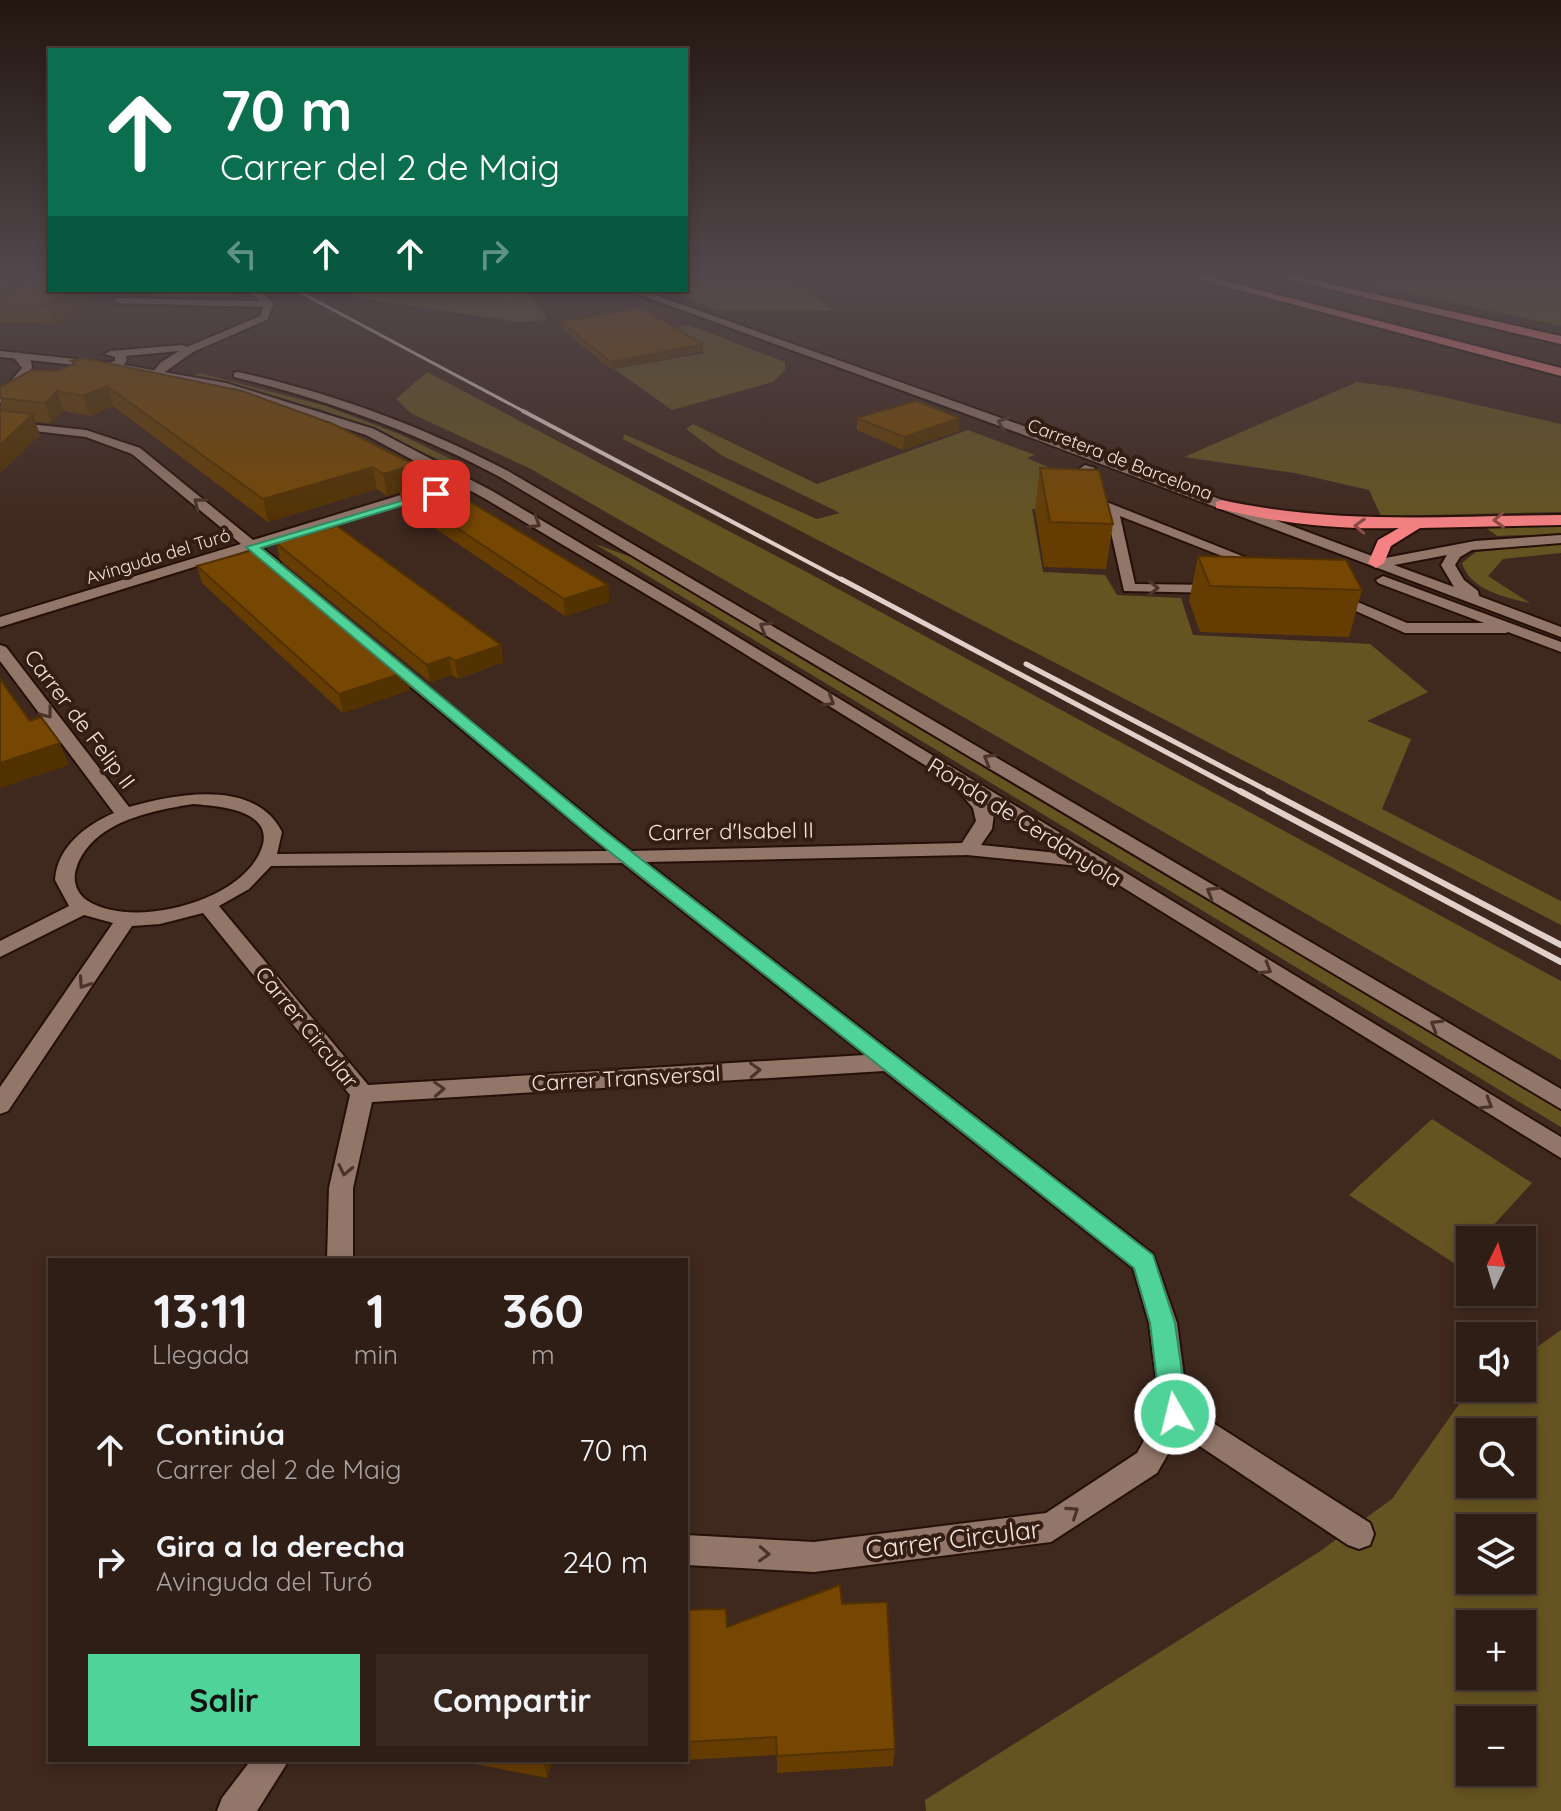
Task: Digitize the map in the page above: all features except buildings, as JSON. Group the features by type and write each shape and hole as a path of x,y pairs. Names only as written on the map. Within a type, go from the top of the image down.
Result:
{"highway":[{"path":"1521,362 1561,372"},
{"path":"1222,505 1317,523 1370,526 1561,520"},
{"path":"1376,563 1380,550 1389,538 1403,531 1438,523"}],"street":[{"path":"0,403 27,368 25,362"},
{"path":"68,375 104,362"},
{"name":"Ronda de Cerdanyola","path":"133,362 247,377 386,420 457,448 640,553 1561,1100"},
{"path":"162,367 171,362"},
{"name":"Carretera de Barcelona","path":"807,362 1561,647"},
{"path":"821,362 829,370 899,385"},
{"name":"Carretera de Barcelona","path":"835,362 1561,632"},
{"name":"Ronda de Cerdanyola","path":"162,367 370,432 489,495 1561,1149"},
{"path":"0,403 25,390"},
{"name":"Ronda de Cerdanyola","path":"386,420 473,469 463,483"},
{"path":"0,424 54,427 122,443 293,580"},
{"name":"Ronda de Cerdanyola","path":"370,432 368,443 428,470 435,482 428,494"},
{"path":"1089,468 1071,479 1073,493 1279,573"},
{"name":"Ronda de Cerdanyola","path":"463,483 502,484 601,542 640,553"},
{"name":"Avinguda del Turó","path":"0,622 463,483"},
{"path":"428,494 489,495"},
{"path":"1112,508 1129,588 1241,589"},
{"path":"1251,529 1351,560 1376,563 1475,545 1561,539"},
{"path":"1475,545 1454,554 1448,565 1449,571 1466,590 1505,611"},
{"path":"1376,563 1396,577 1486,610 1561,647"},
{"path":"1321,589 1405,628 1506,628"},
{"name":"Carrer de Felip II","path":"0,650 125,815"},
{"path":"378,651 628,857 1144,1262 1163,1323 1175,1414 1359,1534"},
{"path":"959,781 986,812 987,823 982,834 967,849"},
{"path":"193,799 225,801 250,809 267,822 273,839 267,860 254,876 234,892 207,904 167,915 127,918 83,907 66,886 64,878 68,861 81,844 125,815 159,804 193,799"},
{"name":"Carrer d'Isabel II","path":"267,860 628,857 967,849 1089,861"},
{"name":"Carrer Circular","path":"207,904 362,1094 341,1188 340,1258"},
{"path":"0,950 83,907"},
{"path":"0,1105 127,918"},
{"name":"Carrer Transversal","path":"362,1094 891,1062"},
{"name":"Ronda de Cerdanyola","path":"1503,1065 1561,1088"},
{"name":"Carrer Circular","path":"688,1550 814,1557 1051,1527 1147,1463 1175,1414"},
{"path":"235,1811 271,1762"}],"shaded area":[{"path":"657,362 785,362 785,370 773,382 672,410 614,369"},
{"path":"427,372 816,577 1561,981 1561,1060 531,469 412,414 396,399"},
{"path":"200,373 326,406 399,434 453,460 444,462 323,410 193,376"},
{"path":"1357,382 1407,389 1561,424 1561,512 1381,516 1369,490 1295,473 1184,457"},
{"path":"693,424 817,484 968,430 1035,455 1027,458 1057,471 1040,509 1032,509 1043,572 1105,575 1117,595 1181,598 1193,635 1370,644 1428,692 1367,721 1411,739 1382,809 1561,901 1561,925 623,439 624,434 817,519 840,513 721,455 686,429"},
{"path":"1561,526 1561,534 1497,536 1485,527"},
{"path":"595,544 634,558 705,598 993,773 1561,1109 1561,1127"},
{"path":"1561,544 1561,553 1503,559 1488,576 1530,603 1481,586 1466,572 1462,563 1476,552"},
{"path":"1432,1119 1532,1183 1493,1226 1456,1226 1456,1264 1349,1195"},
{"path":"1561,1330 1561,1811 926,1811 925,1800 1319,1552 1392,1499 1461,1402 1536,1402 1536,1348"}],"railway":[{"path":"430,362 527,413"},
{"path":"523,411 844,581"},
{"path":"841,579 1243,793"},
{"path":"1026,664 1272,793"},
{"path":"1240,791 1561,962"},
{"path":"1268,791 1561,945"}],"route":[{"path":"436,494 419,496 252,547 596,833 1144,1262 1163,1323 1175,1414"}]}
